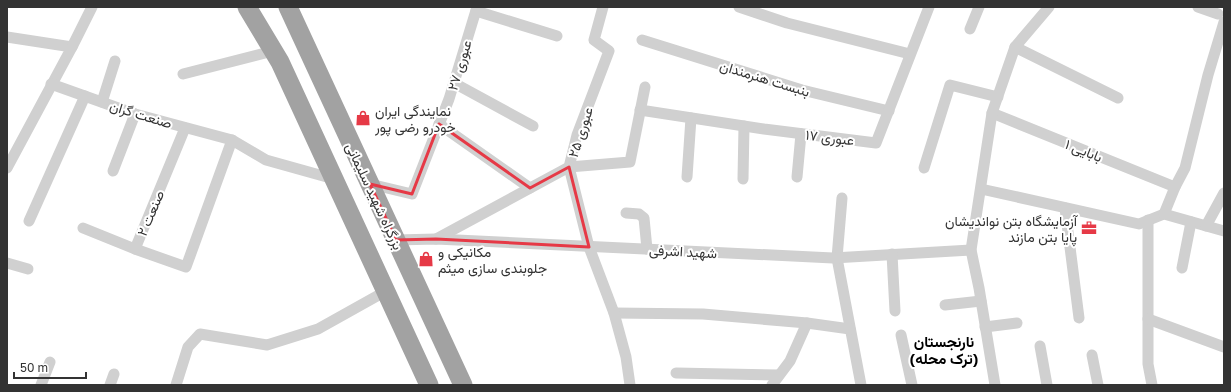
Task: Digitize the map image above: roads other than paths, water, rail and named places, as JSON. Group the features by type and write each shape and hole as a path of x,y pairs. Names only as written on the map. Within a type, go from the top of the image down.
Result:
{"highway":[{"path":"247,7 276,57 334,179 386,291 423,381"},
{"name":"بزرگراه شهید سلیمانی","path":"288,7 463,385"}],"street":[{"path":"7,168 92,7"},
{"name":"عبوری ۲۵","path":"436,239 569,167 577,135 609,51 594,40 603,7"},
{"path":"739,7 787,22 910,54"},
{"name":"عبوری ۱۷","path":"640,110 801,134 876,143 929,7"},
{"path":"970,29 979,7"},
{"path":"995,385 971,250 992,113 1015,47 1049,7"},
{"path":"1164,214 1175,187 1186,168 1208,75 1220,15 1198,7"},
{"path":"476,9 557,36"},
{"name":"عبوری ۲۷","path":"370,184 412,194 454,83 476,9"},
{"path":"7,37 72,47"},
{"name":"بنبست هنرمندان","path":"642,40 802,90 889,111"},
{"path":"1015,47 1118,98"},
{"path":"183,74 276,57"},
{"path":"102,102 115,61"},
{"path":"454,83 532,126"},
{"name":"صنعت گران","path":"51,84 135,114 232,140 266,160 334,179"},
{"path":"924,168 950,85 998,97"},
{"path":"630,385 626,357 614,313 589,247 569,167 630,162 645,86"},
{"path":"30,221 85,96"},
{"name":"بابایی ۱","path":"992,113 1175,187"},
{"path":"113,171 135,114"},
{"path":"687,177 691,118"},
{"path":"439,124 530,188"},
{"path":"743,179 744,126"},
{"name":"صنعت ۲","path":"185,128 135,249 186,266 232,140"},
{"path":"797,177 801,134"},
{"path":"981,189 1139,224 1164,214 1224,231"},
{"path":"1206,226 1224,193"},
{"path":"842,198 837,258 861,385"},
{"path":"1065,208 1078,318"},
{"path":"626,213 639,214 644,218 647,250"},
{"path":"1148,220 1148,364 1152,385"},
{"path":"1182,268 1191,222"},
{"path":"83,228 135,249"},
{"name":"شهید اشرفی","path":"396,240 436,239 837,258 971,250"},
{"path":"892,254 895,311"},
{"path":"7,263 28,269"},
{"path":"176,385 188,347 200,334 267,345 318,329 386,291"},
{"path":"945,305 981,301"},
{"path":"614,313 703,314 807,323 850,329"},
{"path":"1148,319 1224,347"},
{"path":"772,385 790,361 807,323"},
{"path":"985,327 1016,323"},
{"path":"901,335 912,385"},
{"path":"1040,346 1047,385"},
{"path":"1092,355 1098,385"},
{"path":"41,385 50,362"},
{"path":"676,373 779,375"},
{"path":"110,385 114,374"}],"place":[{"name":"نمایندگی ایران خودرو رضی پور","path":"363,118"},
{"name":"آزمایشگاه بتن نواندیشان پایا بتن مازند","path":"1089,228"},
{"name":"مکانیکی و جلوبندی سازی میثم","path":"426,259"}],"district":[{"name":"نارنجستان (ترک محله)","path":"944,350"}]}
